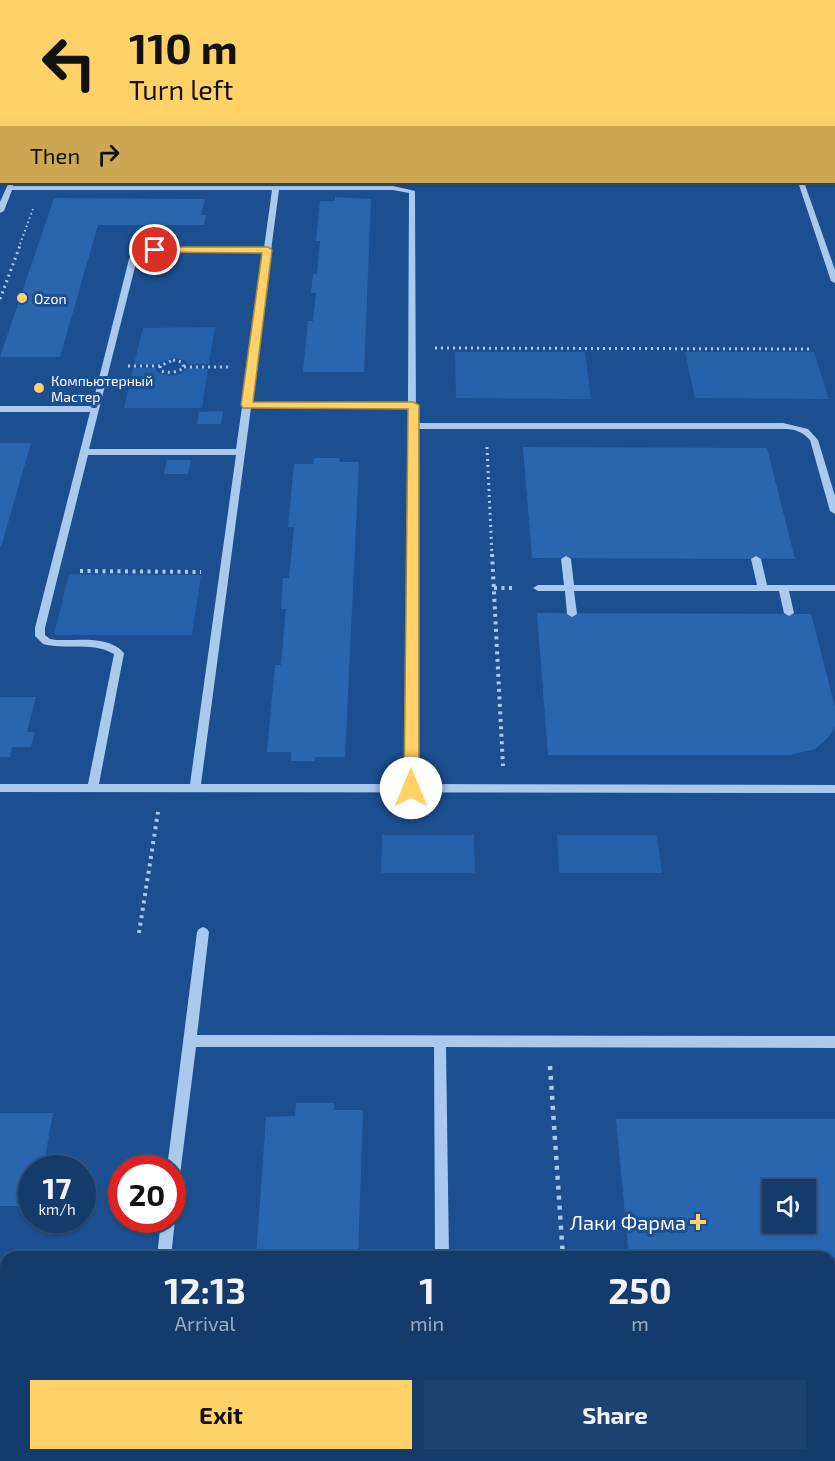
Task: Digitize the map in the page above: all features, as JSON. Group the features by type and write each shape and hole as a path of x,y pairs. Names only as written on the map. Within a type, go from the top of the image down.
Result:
{"street":[{"path":"801,183 835,281"},
{"path":"0,211 10,185 393,188 413,192 411,788"},
{"path":"195,788 276,188"},
{"path":"93,788 119,652 112,647 100,644 47,642 40,636 40,628 133,259 136,254 155,250 268,250"},
{"path":"824,251 835,251"},
{"path":"247,405 413,405"},
{"path":"0,409 96,409"},
{"path":"413,426 783,426 799,428 810,434 814,440 835,511"},
{"path":"85,452 240,453"},
{"path":"566,558 572,614"},
{"path":"756,558 763,588"},
{"path":"538,588 835,588"},
{"path":"783,588 789,614"},
{"path":"0,788 835,789"},
{"path":"176,1155 203,932"},
{"path":"190,1041 835,1042"},
{"path":"440,1042 442,1251"},
{"path":"165,1251 167,1233"}],"path":[{"path":"0,299 34,205"},
{"path":"414,348 813,349"},
{"path":"106,366 160,366 170,360 177,360 182,362 184,367"},
{"path":"160,366 161,370 167,373 181,370 184,367 252,366"},
{"path":"486,426 504,788"},
{"path":"55,571 224,572"},
{"path":"139,933 159,802"},
{"path":"548,1042 563,1251"}],"shaded area":[{"path":"215,327 209,364 188,364 176,358 154,364 134,364 143,328"},
{"path":"455,352 585,352 591,399 456,398"},
{"path":"685,352 814,352 829,399 695,398"},
{"path":"133,368 156,368 157,372 173,376 181,374 187,368 208,369 202,408 124,408"},
{"path":"69,574 201,575 192,635 54,635"},
{"path":"382,835 474,835 475,873 381,873"},
{"path":"557,835 657,835 662,873 559,873"}],"building":[{"path":"335,197 371,199 364,372 303,372 308,321 313,321 316,293 311,293 313,274 317,274 320,241 316,241 320,201 335,201"},
{"path":"54,198 205,199 201,215 206,215 204,225 98,225 60,357 0,357"},
{"path":"223,411 221,424 197,424 199,412"},
{"path":"0,443 31,443 1,547 0,547"},
{"path":"523,447 767,448 795,559 532,558"},
{"path":"314,458 340,458 339,462 359,462 345,757 315,757 314,761 291,761 291,752 267,752 275,665 281,665 286,609 281,609 283,578 289,578 294,527 288,527 294,464 313,464"},
{"path":"167,460 191,460 188,474 164,474"},
{"path":"537,613 811,614 835,707 835,727 828,738 815,749 790,755 548,755"},
{"path":"0,697 36,697 27,732 35,732 31,747 12,747 10,757 0,757"},
{"path":"296,1103 334,1103 334,1110 363,1110 358,1251 256,1251 266,1117 295,1116"},
{"path":"0,1113 53,1113 45,1155 18,1155 18,1206 0,1206"},
{"path":"616,1119 835,1119 835,1251 628,1251"}],"place":[{"name":"Ozon","path":"22,298"},
{"name":"Компьютерный Мастер","path":"39,388"},
{"name":"Лаки Фарма","path":"698,1222"}],"route":[{"path":"155,250 268,250 247,405 413,405 411,788"}]}
